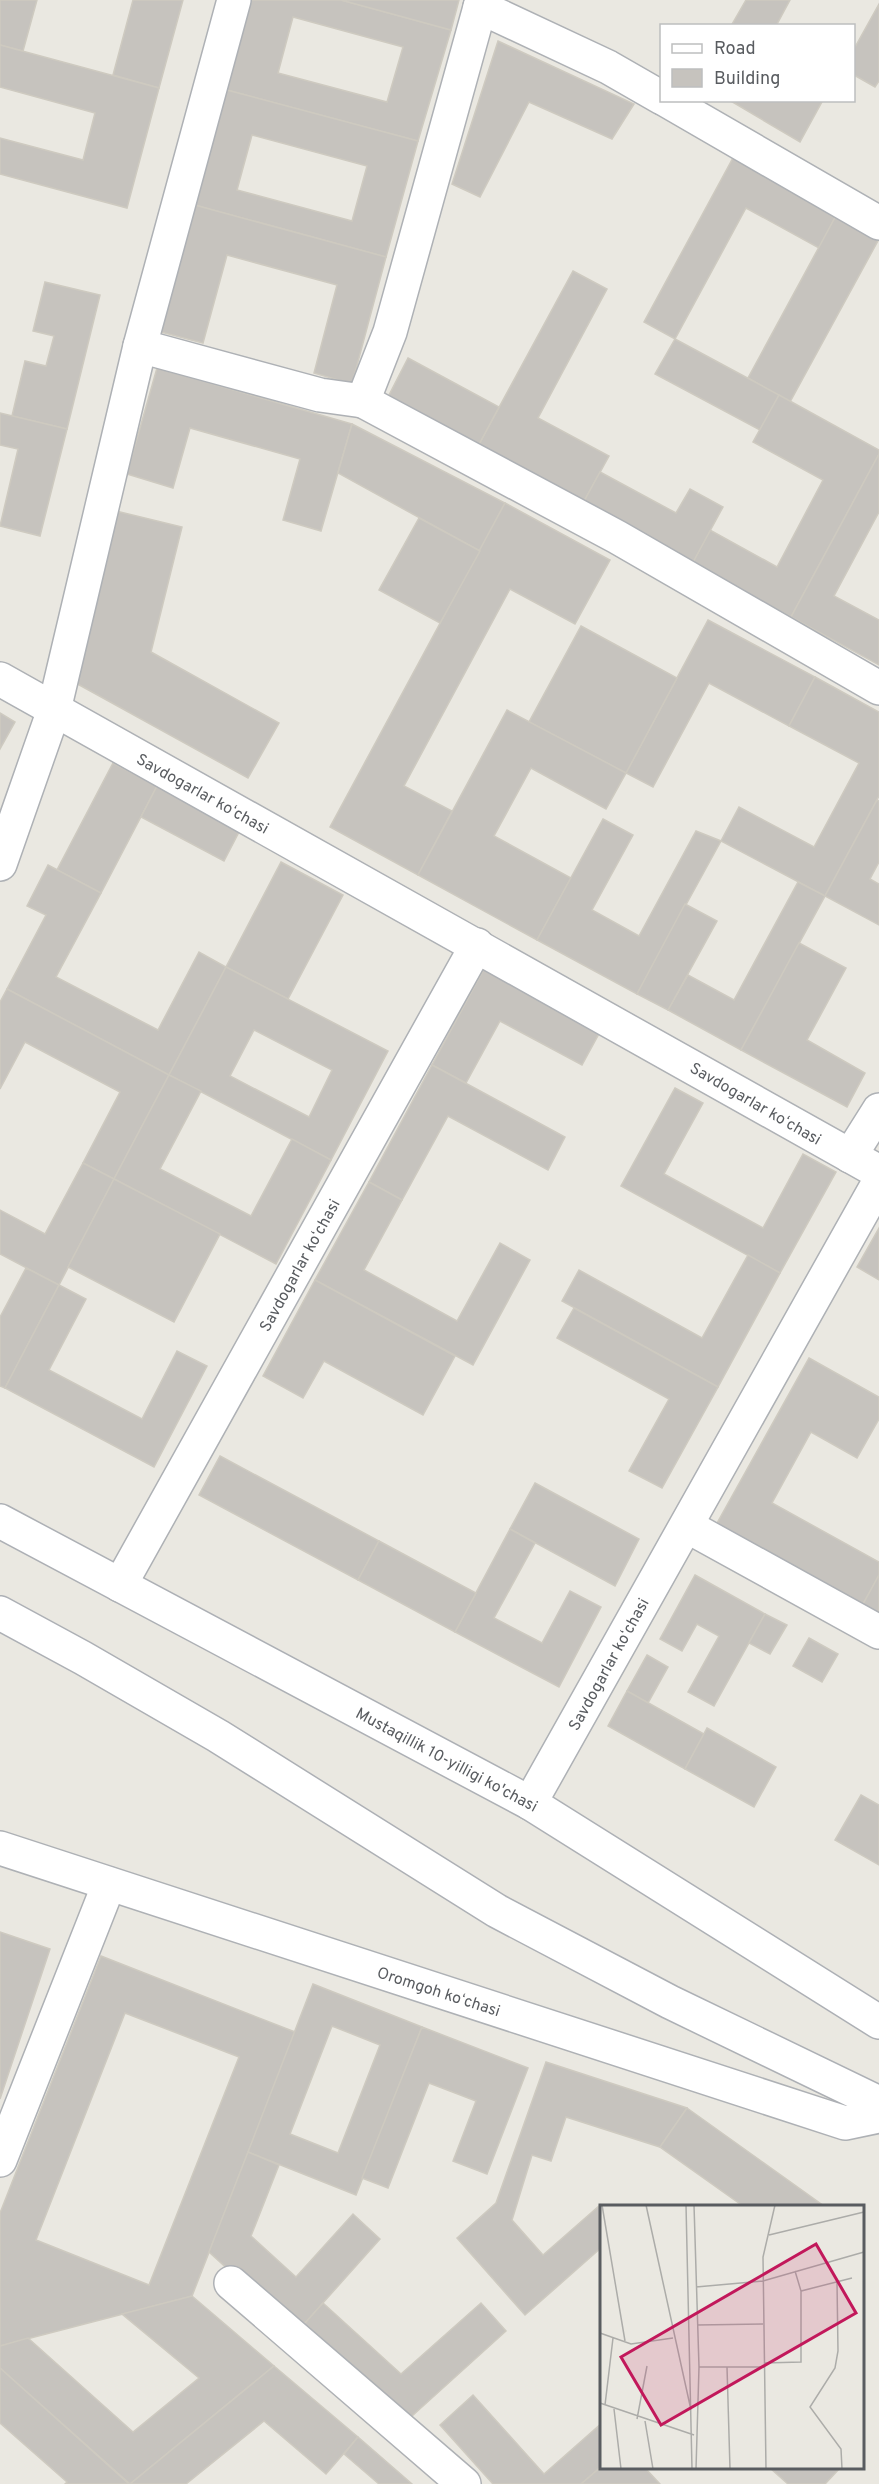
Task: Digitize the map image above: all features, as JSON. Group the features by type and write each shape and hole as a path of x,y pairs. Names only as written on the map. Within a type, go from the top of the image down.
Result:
{"street":[{"path":"0,864 54,710 140,346 234,0"},
{"path":"363,401 390,332 481,4 608,67 660,97"},
{"path":"669,102 879,223"},
{"path":"140,346 320,395 363,401 617,537 879,688"},
{"name":"Savdogarlar koʻchasi","path":"0,679 879,1172"},
{"name":"Savdogarlar koʻchasi","path":"120,1585 477,945"},
{"path":"850,1156 879,1110"},
{"name":"Savdogarlar koʻchasi","path":"530,1803 879,1182"},
{"name":"Mustaqillik 10-yilligi ko'chasi","path":"0,1521 530,1803 879,2022"},
{"path":"687,1526 879,1632"},
{"path":"0,1613 218,1736 497,1911 670,2002 879,2103"},
{"name":"Oromgoh koʻchasi","path":"0,1848 845,2123 879,2116"},
{"path":"0,2160 109,1884"},
{"path":"231,2283 464,2484"}],"building":[{"path":"0,0 37,0 23,51 0,45"},
{"path":"133,0 183,0 159,88 113,75"},
{"path":"247,0 341,0 451,30 418,141 223,89","holes":["293,17 403,47 387,102 278,73"]},
{"path":"341,0 459,0 451,30"},
{"path":"746,0 790,0 777,24 732,24"},
{"path":"879,4 879,81 875,87 855,76 855,47"},
{"path":"498,41 634,104 612,139 529,102 480,197 452,184"},
{"path":"0,45 159,88 127,208 0,174 0,138 83,160 95,113 0,87"},
{"path":"223,89 418,141 386,257 191,204","holes":["252,135 367,166 352,221 237,190"]},
{"path":"732,102 822,102 800,142"},
{"path":"734,156 838,212 819,248 746,208 675,339 644,322"},
{"path":"191,204 386,257 352,384 314,373 337,285 227,255 203,343 157,331"},
{"path":"838,212 879,239 790,402 748,378"},
{"path":"573,271 607,289 538,418 609,456 582,505 477,448"},
{"path":"45,282 100,295 67,429 12,416 25,361 46,366 54,336 33,331"},
{"path":"675,339 779,395 760,430 655,374"},
{"path":"408,358 499,407 477,448 387,399"},
{"path":"157,368 352,424 321,531 283,520 300,459 190,428 173,488 127,474"},
{"path":"779,395 879,450 879,454 791,617 692,564 710,530 777,567 823,480 753,442"},
{"path":"0,413 67,429 40,536 0,526 18,449 0,445"},
{"path":"352,424 505,503 480,551 338,473"},
{"path":"879,454 879,512 834,596 879,620 879,665 791,617"},
{"path":"600,472 676,513 690,489 723,507 692,564 582,505"},
{"path":"505,503 610,560 575,624 510,589 404,786 452,811 418,875 330,827"},
{"path":"116,511 182,527 151,652 279,723 248,778 74,682"},
{"path":"419,518 480,551 440,623 379,590"},
{"path":"708,620 815,677 789,726 709,683 653,787 626,773"},
{"path":"581,626 677,678 626,773 529,722"},
{"path":"815,677 879,712 879,796 825,896 721,841 739,807 814,847 859,763 789,726"},
{"path":"507,710 626,773 606,809 531,768 494,836 571,878 537,940 418,875"},
{"path":"0,713 15,722 0,749"},
{"path":"113,763 157,786 101,893 57,870"},
{"path":"157,786 240,830 224,861 141,817"},
{"path":"877,800 879,801 879,862 870,879 879,884 879,925 825,896"},
{"path":"603,819 633,835 592,910 639,936 696,831 721,841 637,994 537,940"},
{"path":"281,862 343,895 288,999 226,967"},
{"path":"48,865 101,893 56,977 158,1030 199,952 226,967 169,1075 7,989 46,915 27,906"},
{"path":"798,882 825,896 741,1050 668,1010 688,975 734,1000"},
{"path":"685,904 717,921 668,1010 637,994"},
{"path":"799,943 846,968 807,1040 865,1073 847,1107 741,1050"},
{"path":"226,967 388,1051 331,1160 169,1075","holes":["254,1030 332,1070 309,1117 230,1076"]},
{"path":"485,967 601,1030 582,1065 500,1021 466,1083 432,1065"},
{"path":"7,989 169,1075 114,1179 83,1163 120,1092 25,1042 0,1089 0,1002"},
{"path":"432,1065 565,1137 548,1170 448,1116 402,1200 369,1182"},
{"path":"169,1075 201,1091 160,1169 251,1216 292,1139 331,1160 276,1264 114,1179"},
{"path":"675,1088 703,1103 664,1174 763,1228 803,1154 836,1172 780,1273 621,1186"},
{"path":"83,1163 114,1179 59,1285 0,1254 0,1210 45,1234"},
{"path":"114,1179 220,1234 174,1322 68,1267"},
{"path":"369,1182 402,1200 364,1270 457,1321 500,1243 530,1260 473,1365 315,1280"},
{"path":"879,1228 879,1280 857,1267"},
{"path":"748,1255 780,1273 718,1387 562,1301 579,1270 702,1338"},
{"path":"26,1268 59,1285 5,1388 0,1386 0,1317"},
{"path":"315,1280 455,1356 423,1415 324,1361 303,1398 263,1376"},
{"path":"59,1285 86,1299 49,1370 142,1419 177,1351 207,1366 154,1467 5,1388"},
{"path":"574,1308 718,1387 662,1488 629,1471 669,1399 557,1338"},
{"path":"809,1358 879,1397 879,1419 857,1458 811,1432 772,1503 879,1562 879,1575 862,1606 716,1525"},
{"path":"220,1456 379,1541 358,1580 199,1495"},
{"path":"535,1483 639,1539 615,1586 510,1529"},
{"path":"510,1529 535,1543 494,1618 542,1643 570,1591 601,1607 559,1687 455,1632"},
{"path":"379,1541 476,1593 455,1632 358,1580"},
{"path":"695,1575 765,1614 714,1706 688,1692 719,1636 697,1624 682,1651 660,1639"},
{"path":"879,1575 879,1615 862,1606"},
{"path":"765,1614 787,1625 770,1654 749,1643"},
{"path":"809,1638 838,1654 822,1682 793,1666"},
{"path":"647,1655 668,1667 648,1703 627,1691"},
{"path":"627,1691 704,1734 685,1769 608,1726"},
{"path":"707,1728 776,1767 754,1807 685,1769"},
{"path":"861,1795 879,1805 879,1865 835,1840"},
{"path":"0,1932 50,1949 0,2099"},
{"path":"101,1956 295,2032 192,2296 0,2346 0,2213","holes":["125,2013 239,2057 149,2285 36,2240"]},
{"path":"313,1984 422,2027 356,2195 248,2152","holes":["332,2026 380,2045 338,2153 290,2134"]},
{"path":"422,2027 528,2068 487,2174 453,2161 476,2101 429,2083 388,2188 362,2178"},
{"path":"546,2062 687,2108 660,2147 566,2117 551,2161 532,2155 512,2220 543,2255 600,2205 600,2249 525,2315 457,2238 496,2203"},
{"path":"687,2108 823,2205 742,2205 660,2147"},
{"path":"248,2152 279,2165 251,2236 296,2277 353,2214 380,2239 297,2332 209,2252"},
{"path":"192,2296 274,2366 130,2484 0,2368 0,2346 28,2338 133,2432 199,2378 122,2314"},
{"path":"323,2303 401,2374 481,2303 506,2331 402,2425 297,2332"},
{"path":"274,2366 358,2437 326,2474 264,2421 186,2484 130,2484"},
{"path":"0,2368 129,2484 65,2484 67,2482 0,2423"},
{"path":"473,2395 544,2474 600,2425 600,2468 581,2484 493,2484 440,2425"},
{"path":"358,2437 412,2484 379,2484 344,2454"},
{"path":"600,2468 646,2469 660,2484 581,2484"},
{"path":"771,2469 839,2469 825,2484 788,2484"}]}
